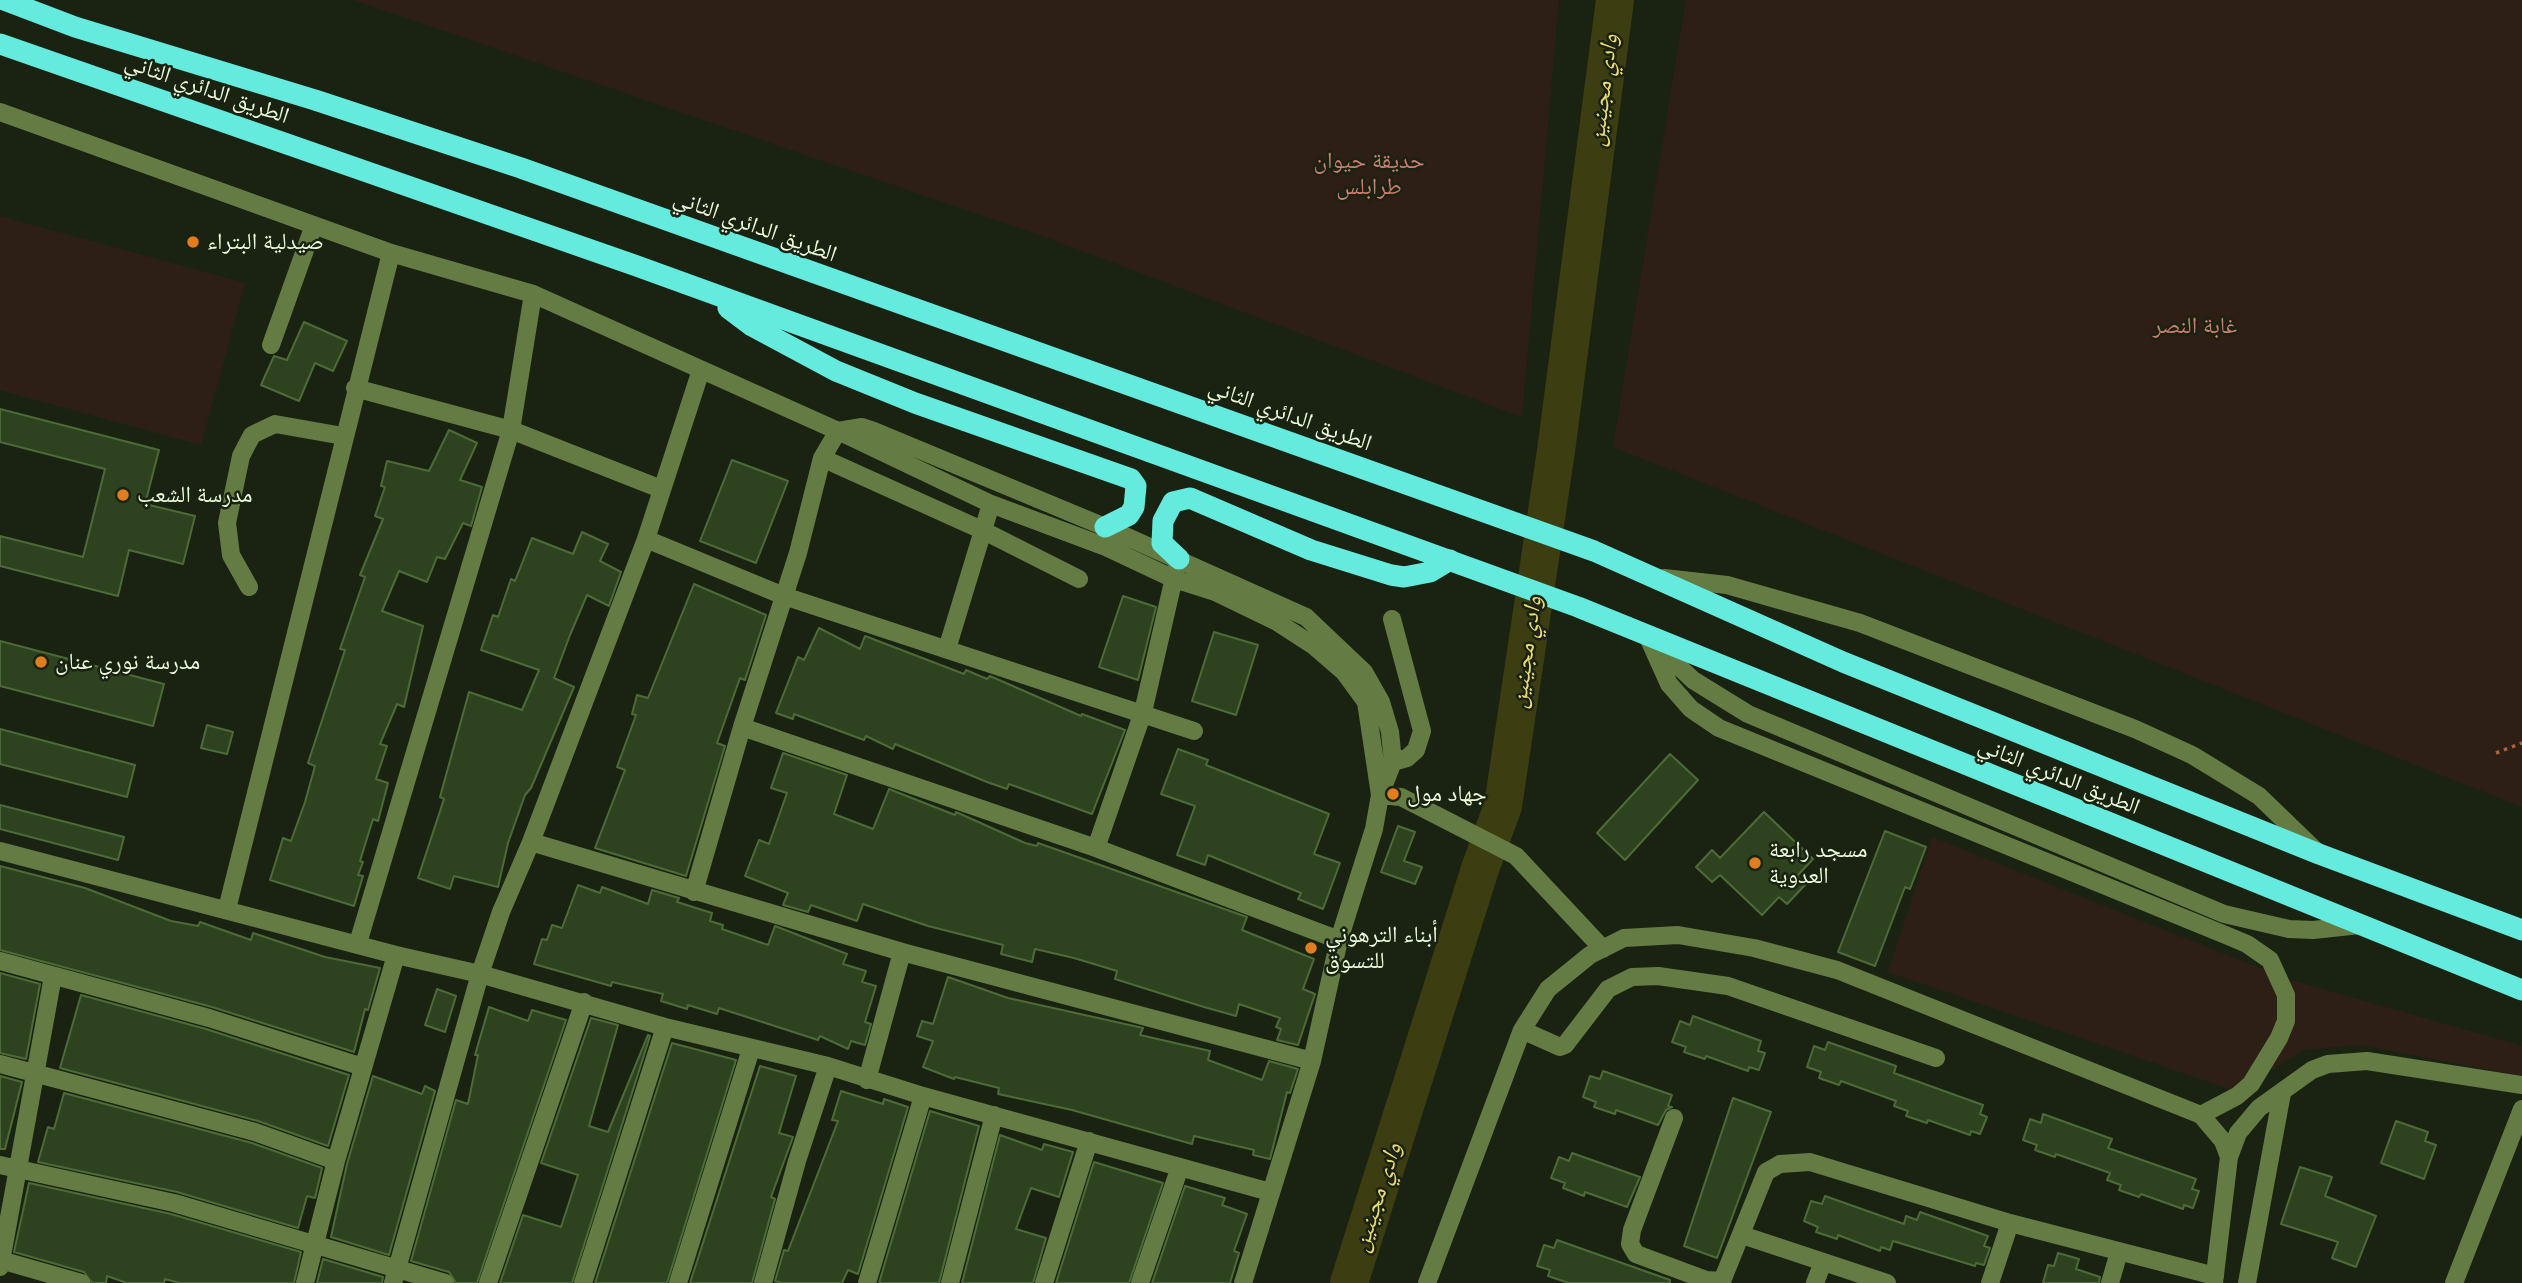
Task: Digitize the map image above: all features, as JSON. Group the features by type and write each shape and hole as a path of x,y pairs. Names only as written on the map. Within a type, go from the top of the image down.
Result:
{"highway":[{"name":"الطريق الدائري الثاني","path":"4,0 75,27 315,100 521,168 1594,551 1843,662 2319,854 2522,930"},
{"name":"الطريق الدائري الثاني","path":"0,44 634,265 709,295 1578,607 2522,989"},
{"path":"709,295 752,326 836,370 915,402 1131,479 1136,486 1134,507 1129,515 1105,527"},
{"path":"1176,569 1162,543 1163,521 1173,502 1190,498 1311,550 1391,575 1404,577 1458,563"}],"street":[{"path":"0,112 391,253 533,294 838,431 991,505 1306,617 1364,672 1381,702 1393,762 1380,795 1374,829 1339,940 1312,1061 1243,1283"},
{"path":"271,345 314,225"},
{"path":"227,909 355,388 391,253"},
{"path":"358,943 511,430 533,294"},
{"path":"395,1277 480,974 501,912 531,842 646,539 701,370"},
{"path":"355,388 511,430 661,489"},
{"path":"249,587 232,555 227,523 241,457 252,435 275,425 343,436"},
{"path":"694,892 784,596 822,458 838,431 862,427 1105,527 1215,592 1277,622 1314,646 1344,672 1366,702 1380,795"},
{"path":"822,458 984,531 1079,579"},
{"path":"947,649 991,505"},
{"path":"646,539 784,596 1194,731"},
{"path":"1096,848 1143,712 1176,569"},
{"path":"1654,577 1727,585 1860,623 2135,729 2192,755 2259,796 2319,854"},
{"path":"1392,620 1422,731 1416,750 1407,758 1393,762"},
{"path":"1647,635 1693,680 1748,715 2235,918 2289,929 2360,925"},
{"path":"1647,635 1668,684 1691,709 1719,728 2259,951 2277,971 2286,995 2286,1021 2270,1056 2251,1084 2237,1096 2201,1115"},
{"path":"742,727 1096,848 1339,940"},
{"path":"1380,795 1401,797 1516,856 1603,949"},
{"path":"531,842 902,952 1312,1061"},
{"path":"0,851 396,955 480,974 665,1027 828,1066 923,1096 1270,1192"},
{"path":"2228,936 2235,918"},
{"path":"1427,1283 1522,1030 1548,989 1590,955 1624,938 1678,935 1754,948 1837,970 2201,1115 2223,1141 2229,1157"},
{"path":"867,1080 902,952"},
{"path":"305,1283 336,1161 396,955"},
{"path":"0,961 209,1018 363,1067"},
{"path":"53,976 0,1263 81,1283"},
{"path":"1522,1030 1560,1047 1565,1045 1608,989 1632,977 1658,976 1728,986 1936,1058"},
{"path":"488,1283 584,1002"},
{"path":"583,1283 665,1027"},
{"path":"678,1283 751,1049"},
{"path":"1674,1118 1632,1230 1631,1250 1714,1282 1722,1280 1766,1172 1780,1164 1810,1162 2010,1223 2214,1280 2229,1157 2238,1133 2259,1108 2312,1070 2328,1064 2355,1060 2522,1085"},
{"path":"0,1065 255,1132 336,1161"},
{"path":"763,1283 800,1149 828,1066"},
{"path":"2247,1283 2282,1093"},
{"path":"867,1283 923,1096"},
{"path":"2454,1283 2522,1109"},
{"path":"950,1283 994,1115"},
{"path":"1044,1283 1089,1141"},
{"path":"0,1165 174,1203 317,1243 395,1277 445,1283"},
{"path":"1140,1283 1180,1167"},
{"path":"1990,1283 2010,1223"},
{"path":"1742,1235 1887,1283"},
{"path":"2110,1283 2119,1252"},
{"path":"1815,1283 1824,1262"}],"path":[{"path":"2496,752 2522,743"}],"green space":[{"name":"حديقة حيوان طرابلس","path":"354,0 1559,0 1522,417 1048,238"},
{"name":"غابة النصر","path":"1686,0 2522,0 2522,807 1613,447"},
{"path":"0,216 245,283 201,445 0,390"},
{"path":"1932,837 2287,979 2522,1046 2522,1076 2359,1045 2303,1050 2236,1091 1888,972"}],"building":[{"path":"304,322 347,341 333,371 315,363 299,401 261,385 274,356 287,360"},
{"name":"مدرسة الشعب","path":"0,409 159,450 145,504 195,516 183,564 129,550 118,596 0,566 0,536 83,557 105,469 0,442"},
{"path":"449,430 477,443 460,480 482,487 471,526 463,523 445,559 437,557 427,582 399,571 382,611 423,626 404,707 397,704 380,744 387,746 376,779 388,783 378,821 373,819 360,861 363,862 358,875 363,876 354,906 270,880 283,838 291,841 305,802 315,766 308,763 345,650 340,649 365,577 360,575 383,519 375,516 385,487 381,486 387,461 429,471"},
{"path":"732,460 788,481 756,563 700,541"},
{"path":"582,532 608,544 600,561 621,572 609,606 587,595 570,635 554,678 574,687 531,788 525,795 508,843 498,887 454,876 450,889 418,878 444,799 440,797 469,692 522,710 539,670 481,650 493,615 498,617 511,579 515,581 532,538 573,554"},
{"path":"694,584 766,615 745,680 740,678 717,743 725,746 686,876 595,848 625,770 617,767 636,715 632,714 637,695 648,698"},
{"path":"1123,596 1156,607 1138,680 1099,667"},
{"path":"819,628 860,649 865,636 964,674 966,670 987,679 990,676 1081,716 1082,714 1125,730 1092,814 1009,784 1007,789 987,782 895,744 893,749 866,736 864,740 794,714 793,719 776,713 798,657 804,660"},
{"path":"1214,632 1258,645 1236,715 1192,701"},
{"name":"مدرسة نوري عنان","path":"0,641 164,684 153,726 0,686"},
{"path":"207,725 233,732 227,754 201,748"},
{"name":"مدرسة نوري عنان","path":"0,729 135,765 127,797 0,764"},
{"path":"1178,749 1208,760 1206,765 1329,814 1314,854 1340,863 1323,909 1298,899 1301,893 1208,855 1205,865 1177,855 1195,806 1161,794"},
{"path":"783,753 847,775 834,814 873,829 889,789 955,815 956,812 1025,843 1037,846 1038,843 1247,917 1242,930 1314,959 1303,989 1315,994 1298,1045 1277,1040 1281,1029 1276,1027 1280,1018 1239,1004 1236,1016 1204,1007 1115,979 1117,971 1074,958 1035,949 1032,962 1001,954 1003,945 928,926 863,904 857,921 811,905 808,912 783,905 788,893 745,876 759,840 769,844 787,793 771,788"},
{"path":"1670,754 1698,780 1625,860 1597,833"},
{"path":"0,805 124,837 118,860 0,829"},
{"name":"مسجد رابعة العدوية","path":"1764,812 1813,859 1797,876 1805,885 1787,904 1779,897 1762,915 1720,875 1712,882 1696,867 1712,850 1720,858"},
{"path":"1398,826 1415,832 1404,861 1422,867 1415,884 1381,872"},
{"path":"1885,831 1926,847 1910,889 1905,887 1875,966 1838,952"},
{"path":"0,866 85,888 171,921 198,926 200,922 251,940 253,933 325,957 380,968 368,1010 365,1009 354,1052 212,1007 0,950"},
{"path":"578,885 600,893 602,887 648,904 652,890 679,898 677,902 712,913 710,921 723,925 722,929 768,945 775,926 847,954 843,964 866,971 862,982 876,986 865,1022 871,1024 865,1045 851,1041 848,1049 820,1036 818,1040 719,1008 717,1014 688,1005 687,1009 661,1001 663,994 612,982 611,986 534,964 542,939 547,940 552,925 562,928"},
{"path":"0,973 40,984 26,1059 0,1053"},
{"path":"948,977 1008,998 1143,1028 1140,1035 1210,1051 1208,1060 1262,1080 1269,1061 1298,1069 1290,1093 1287,1092 1270,1159 1253,1155 1254,1150 1194,1136 1192,1144 1072,1110 998,1094 999,1088 955,1077 954,1079 923,1067 933,1041 917,1036 922,1021 933,1024"},
{"path":"437,989 456,996 445,1032 425,1025"},
{"path":"81,995 206,1029 349,1075 328,1146 258,1121 60,1068"},
{"path":"489,1007 528,1021 532,1010 566,1020 477,1283 456,1283 449,1272 411,1261 456,1100 468,1104 478,1055 475,1055"},
{"path":"1693,1016 1761,1041 1758,1051 1765,1053 1759,1070 1749,1067 1748,1071 1706,1056 1705,1059 1684,1052 1686,1047 1672,1042 1680,1021 1690,1025"},
{"path":"591,1018 618,1025 589,1126 608,1132 648,1035 650,1036 572,1283 500,1283 523,1215 561,1227 578,1175 541,1163"},
{"path":"1828,1042 1896,1066 1894,1073 1983,1105 1980,1114 1987,1117 1980,1134 1971,1131 1970,1135 1928,1120 1927,1123 1906,1116 1908,1111 1894,1106 1896,1101 1841,1081 1839,1085 1819,1078 1821,1072 1807,1067 1814,1046 1825,1050"},
{"path":"672,1043 736,1060 667,1283 595,1283"},
{"path":"760,1066 796,1076 779,1133 793,1137 771,1197 775,1199 752,1283 690,1283"},
{"path":"1603,1071 1672,1095 1668,1106 1672,1107 1666,1110 1658,1125 1616,1110 1615,1114 1594,1107 1596,1102 1583,1097 1590,1076 1600,1079"},
{"path":"0,1076 22,1082 5,1149 0,1149"},
{"path":"373,1076 422,1094 425,1086 435,1091 389,1255 331,1237 347,1164"},
{"path":"841,1091 883,1104 884,1099 908,1107 858,1274 848,1270 842,1283 775,1281 784,1250 788,1251 838,1121 832,1120"},
{"path":"64,1093 252,1143 322,1168 315,1198 307,1196 298,1228 177,1192 38,1162 48,1127 54,1129"},
{"path":"1733,1098 1771,1112 1717,1258 1684,1246"},
{"path":"930,1111 979,1126 939,1283 879,1283"},
{"path":"2043,1114 2112,1139 2108,1148 2196,1179 2192,1189 2199,1191 2193,1208 2184,1205 2183,1209 2141,1194 2139,1197 2119,1190 2121,1185 2107,1180 2110,1173 2056,1154 2055,1157 2035,1150 2037,1145 2023,1140 2030,1119 2041,1123"},
{"path":"2396,1121 2428,1132 2425,1141 2436,1145 2424,1179 2381,1163"},
{"path":"1000,1135 1042,1150 1044,1144 1073,1152 1059,1197 1031,1188 1016,1229 1046,1238 1033,1283 962,1283"},
{"path":"1572,1153 1640,1177 1627,1207 1585,1192 1584,1196 1563,1188 1565,1183 1551,1178 1559,1157 1569,1161"},
{"path":"1094,1162 1163,1183 1129,1283 1056,1283"},
{"path":"2300,1167 2332,1177 2325,1196 2376,1216 2356,1267 2332,1258 2338,1242 2281,1224"},
{"path":"29,1183 171,1214 301,1252 294,1283 180,1283 165,1279 164,1283 127,1283 107,1276 106,1283 92,1283 84,1272 14,1252"},
{"path":"1185,1186 1225,1198 1222,1205 1247,1214 1234,1251 1239,1253 1230,1283 1152,1283"},
{"path":"1825,1196 1904,1224 1906,1216 1917,1220 1920,1212 1988,1236 1984,1246 1990,1248 1984,1265 1976,1263 1975,1266 1893,1241 1890,1250 1881,1247 1880,1251 1838,1235 1837,1239 1816,1232 1818,1227 1804,1221 1811,1201 1822,1204"},
{"path":"1557,1240 1670,1280 1670,1283 1569,1283 1548,1276 1550,1270 1537,1266 1544,1245 1554,1248"},
{"path":"2058,1253 2079,1259 2076,1269 2100,1277 2099,1283 2043,1283 2048,1265 2054,1266"},
{"path":"323,1259 383,1277 382,1283 317,1283"}],"waterway":[{"name":"وادي مجينين","path":"1349,1283 1480,869 1503,806 1556,451 1615,0"}],"place":[{"name":"صيدلية البتراء","path":"193,242"},
{"name":"مدرسة الشعب","path":"123,495"},
{"name":"مدرسة نوري عنان","path":"41,662"},
{"name":"جهاد مول","path":"1393,794"},
{"name":"مسجد رابعة العدوية","path":"1755,863"},
{"name":"أبناء الترهوني للتسوق","path":"1311,948"}]}
